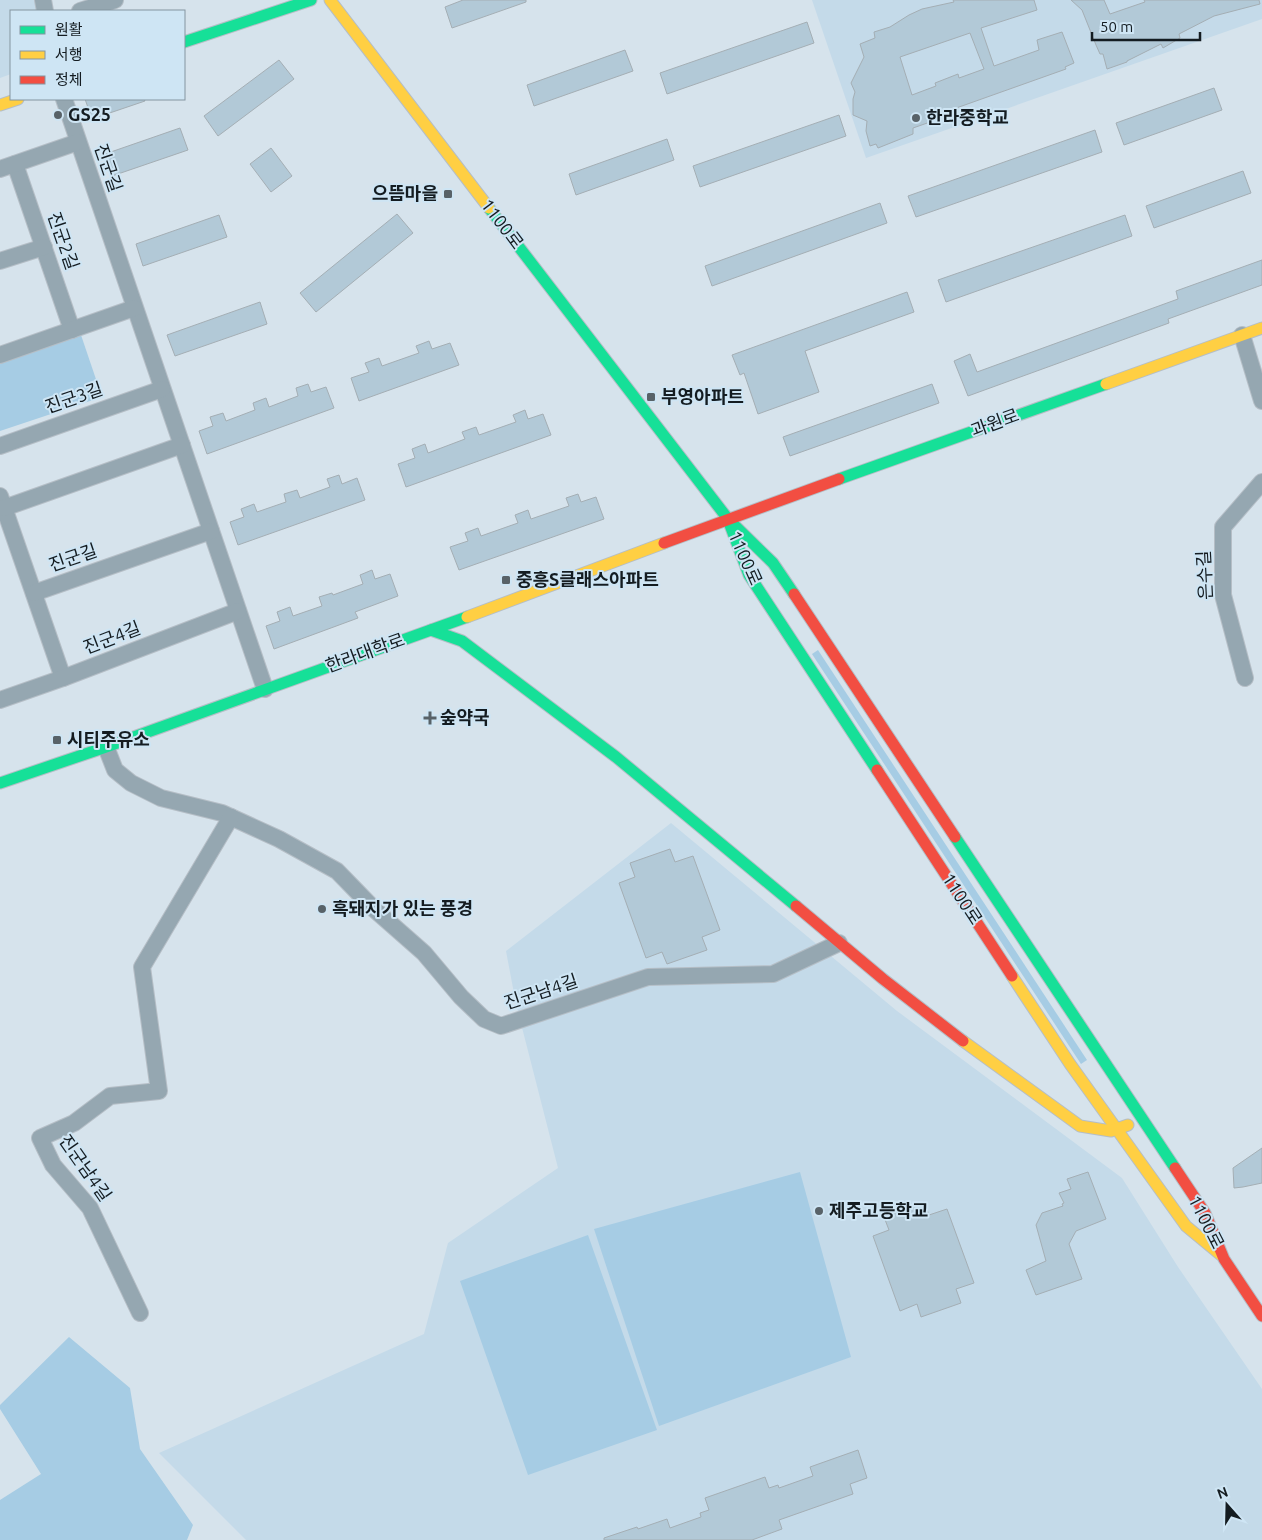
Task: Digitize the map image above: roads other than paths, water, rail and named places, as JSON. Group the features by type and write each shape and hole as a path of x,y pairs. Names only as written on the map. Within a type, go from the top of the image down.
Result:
{"main road":[{"path":"185,42 311,0"},
{"name":"1100로","path":"330,0 728,519 773,563 1205,1213 1224,1258 1262,1316"},
{"path":"0,105 15,100"},
{"name":"과원로","path":"728,519 1262,328"},
{"name":"1100로","path":"728,519 749,575 1070,1064 1186,1226 1224,1258"},
{"name":"한라대학로","path":"1,780 106,747 431,630 728,519"},
{"path":"431,630 462,641 616,757 839,943 941,1025 1104,1144"},
{"path":"1033,1092 1066,1109 1078,1106 1084,1100 1083,1092 1070,1064"},
{"path":"1080,1126 1102,1131 1119,1131 1140,1116"},
{"path":"1120,1156 1160,1189"}],"street":[{"path":"83,10 115,0"},
{"name":"진군길","path":"64,100 265,689"},
{"name":"진군2길","path":"72,330 44,247 8,166 78,142"},
{"path":"0,261 44,247"},
{"path":"0,355 134,308"},
{"path":"1242,335 1262,401"},
{"name":"진군3길","path":"0,446 162,389"},
{"path":"34,593 2,502 182,445"},
{"name":"은수길","path":"1245,678 1223,595 1223,527 1262,482"},
{"name":"진군길","path":"63,678 34,593 211,531"},
{"name":"진군4길","path":"0,700 238,611"},
{"name":"진군남4길","path":"106,747 115,770 131,783 161,798 222,813 279,839 337,871 374,909 424,953 460,997 484,1019 501,1026 648,977 773,974 839,943"},
{"name":"진군남4길","path":"140,1314 90,1208 53,1165 40,1138 74,1123 110,1096 159,1091 142,967 231,817"}],"place":[{"name":"GS25","path":"58,115"},
{"name":"한라중학교","path":"916,118"},
{"name":"으뜸마을","path":"448,194"},
{"name":"부영아파트","path":"651,397"},
{"name":"중흥S클래스아파트","path":"506,580"},
{"name":"숲약국","path":"430,718"},
{"name":"시티주유소","path":"57,740"},
{"name":"흑돼지가 있는 풍경","path":"322,909"},
{"name":"제주고등학교","path":"819,1211"}]}
